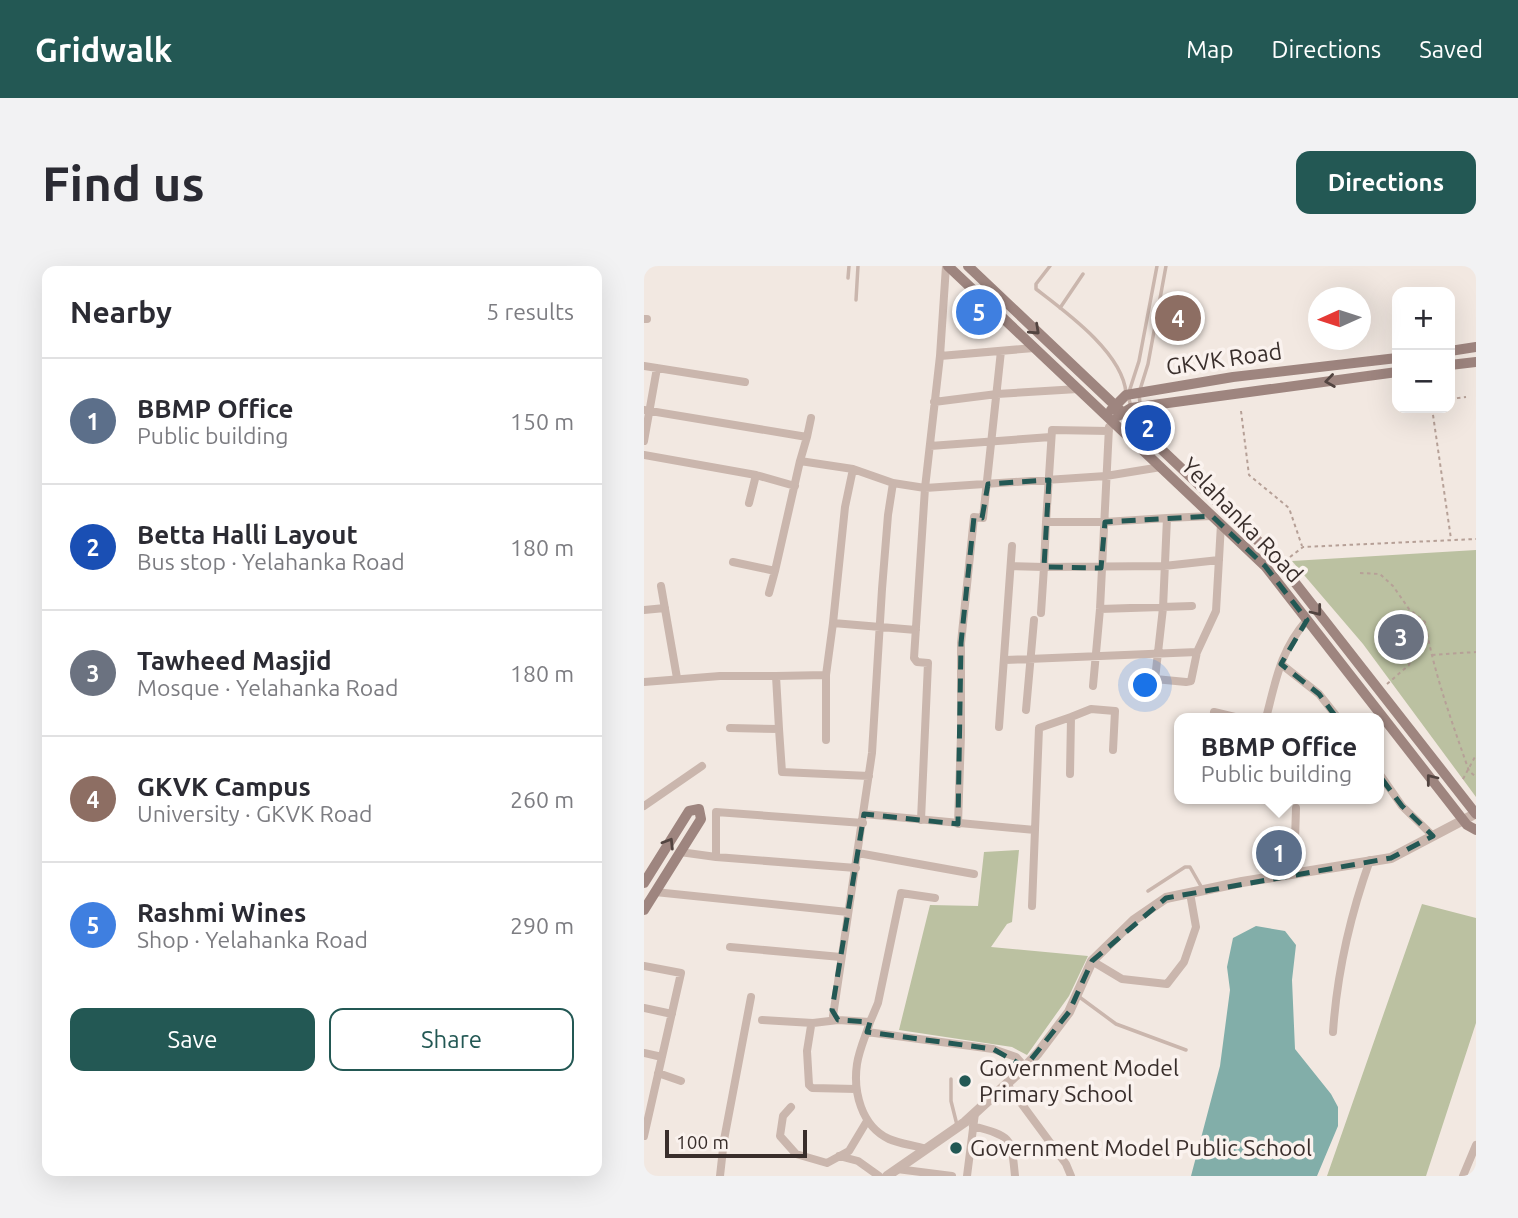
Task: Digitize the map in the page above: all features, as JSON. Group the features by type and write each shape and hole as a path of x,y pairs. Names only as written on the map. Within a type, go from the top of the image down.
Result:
{"main road":[{"name":"Yelahanka Road","path":"947,266 1078,389 1110,423 1161,467 1265,566 1380,713"},
{"name":"Yelahanka Road","path":"968,266 1127,408 1281,564 1476,814"},
{"path":"1455,350 1476,347"},
{"name":"GKVK Road","path":"1131,394 1233,377 1392,359"},
{"path":"1455,364 1476,362"},
{"name":"GKVK Road","path":"1127,408 1392,373"},
{"path":"1110,423 1127,408 1131,394"},
{"name":"Yelahanka Road","path":"1384,719 1464,821 1476,830"},
{"path":"644,883 689,811 699,809 701,819 644,910"}],"street":[{"path":"921,820 929,663 914,660 925,488 947,266"},
{"path":"940,356 1034,348"},
{"path":"958,824 961,643 974,517 983,518 988,484 1001,351"},
{"path":"644,366 745,382"},
{"path":"644,441 647,411 657,368"},
{"path":"934,402 997,394 1078,389"},
{"path":"647,411 807,438"},
{"path":"769,593 811,418"},
{"path":"1026,710 1030,659 1044,567 1052,430 1110,423 1093,686"},
{"path":"930,446 1051,437"},
{"path":"644,455 756,475 794,486"},
{"path":"800,461 853,469 893,483 925,488 1106,476 1161,467"},
{"path":"826,740 826,675 845,507 853,469"},
{"path":"749,503 756,475"},
{"path":"838,1020 833,1016 832,1010 869,776 888,515 893,483"},
{"path":"1046,522 1105,522 1212,516"},
{"path":"1153,693 1163,608 1167,518"},
{"path":"1155,679 1191,681 1197,652 1216,611 1221,524"},
{"path":"999,727 1013,546"},
{"path":"1011,566 1101,568 1164,566 1219,560"},
{"path":"733,562 775,571"},
{"path":"661,586 677,678"},
{"path":"1100,609 1192,606"},
{"path":"644,610 665,608"},
{"path":"1267,713 1291,638 1307,620"},
{"path":"833,623 916,630"},
{"path":"1005,660 1197,652"},
{"path":"1281,664 1319,694 1334,713"},
{"path":"644,682 677,678 826,675"},
{"path":"776,676 782,772 869,776"},
{"path":"1032,906 1039,728 1091,709 1115,711 1113,750"},
{"path":"1214,712 1218,713"},
{"path":"1070,774 1071,717"},
{"path":"730,728 779,729"},
{"path":"644,806 702,765"},
{"path":"1384,781 1402,806 1433,836"},
{"path":"1294,873 1296,808"},
{"path":"716,857 716,812 921,820 1035,830"},
{"path":"892,1173 958,1127 1025,1067 1069,1012 1092,961 1134,920 1166,898 1294,873 1391,858 1476,814"},
{"path":"680,852 856,868"},
{"path":"858,853 974,874"},
{"path":"1333,1032 1339,973 1356,898 1370,860"},
{"path":"655,892 848,912"},
{"path":"1092,961 1122,979 1167,984 1184,962 1196,927 1190,892"},
{"path":"926,1149 888,1139 867,1121 856,1088 857,1063 870,1022 875,1015 901,893 935,898"},
{"path":"730,947 841,957"},
{"path":"644,966 681,973 658,1073 648,1100 644,1136"},
{"path":"720,1176 724,1140 751,997"},
{"path":"644,1008 672,1014"},
{"path":"762,1020 870,1022"},
{"path":"813,1023 807,1051 809,1085 812,1088 837,1090 856,1088"},
{"path":"867,1031 993,1049 1016,1057 1025,1067"},
{"path":"644,1053 662,1057"},
{"path":"658,1073 681,1081"},
{"path":"1007,1084 1066,1164 1071,1176"},
{"path":"791,1107 783,1116 779,1136 796,1154 827,1163 849,1151 867,1121"},
{"path":"967,1176 975,1113"},
{"path":"973,1126 1006,1138 1013,1146 1015,1176"},
{"path":"1463,1176 1476,1144"},
{"path":"839,1156 858,1161 879,1176"},
{"path":"892,1173 952,1176"}],"lane":[{"path":"848,278 849,266"},
{"path":"856,300 858,266"},
{"path":"1050,266 1036,284 1036,289 1083,325 1118,369 1131,394"},
{"path":"1127,408 1157,266"},
{"path":"1131,394 1148,364 1166,266"},
{"path":"1060,308 1083,274"},
{"path":"1148,891 1185,867 1190,867 1203,890"},
{"path":"1077,995 1116,1024 1186,1050"},
{"path":"951,1079 951,1101 958,1127"}],"path":[{"path":"1455,398 1466,397"},
{"path":"1241,411 1250,475 1289,508 1303,547"},
{"path":"1433,413 1451,540"},
{"path":"1281,564 1303,547 1476,539"},
{"path":"1360,573 1380,574 1393,586 1409,609 1426,622 1431,655 1447,711 1469,771 1476,777"},
{"path":"1379,690 1409,665 1426,622"},
{"path":"1431,655 1476,652"},
{"path":"1469,771 1476,755"}],"highlighted area":[{"path":"1049,480 1044,567 1101,568 1105,522 1212,516 1265,566 1307,620 1281,664 1319,694 1402,806 1433,836 1391,858 1166,898 1092,961 1069,1012 1025,1067 993,1049 867,1032 870,1022 838,1020 832,1010 864,814 958,824 961,643 974,517 982,518 988,484"}],"green space":[{"path":"1476,550 1476,797 1363,644 1292,561"},
{"path":"1019,850 1012,922 1007,924 991,947 1088,956 1069,996 1027,1055 1012,1047 899,1030 930,905 978,906 984,852"},
{"path":"1422,904 1476,918 1476,1023 1426,1176 1327,1176"}],"water":[{"path":"1256,926 1285,931 1296,945 1292,980 1295,1049 1331,1094 1338,1107 1338,1126 1317,1176 1191,1176 1220,1066 1230,990 1227,967 1233,938"}],"place":[{"name":"Rashmi Wines","path":"979,312"},
{"name":"GKVK Campus","path":"1178,318"},
{"name":"Betta Halli Layout","path":"1148,428"},
{"name":"Tawheed Masjid","path":"1401,637"},
{"name":"BBMP Office","path":"1279,853"},
{"name":"Government Model Primary School","path":"965,1081"},
{"name":"Government Model Public School","path":"956,1148"}]}
